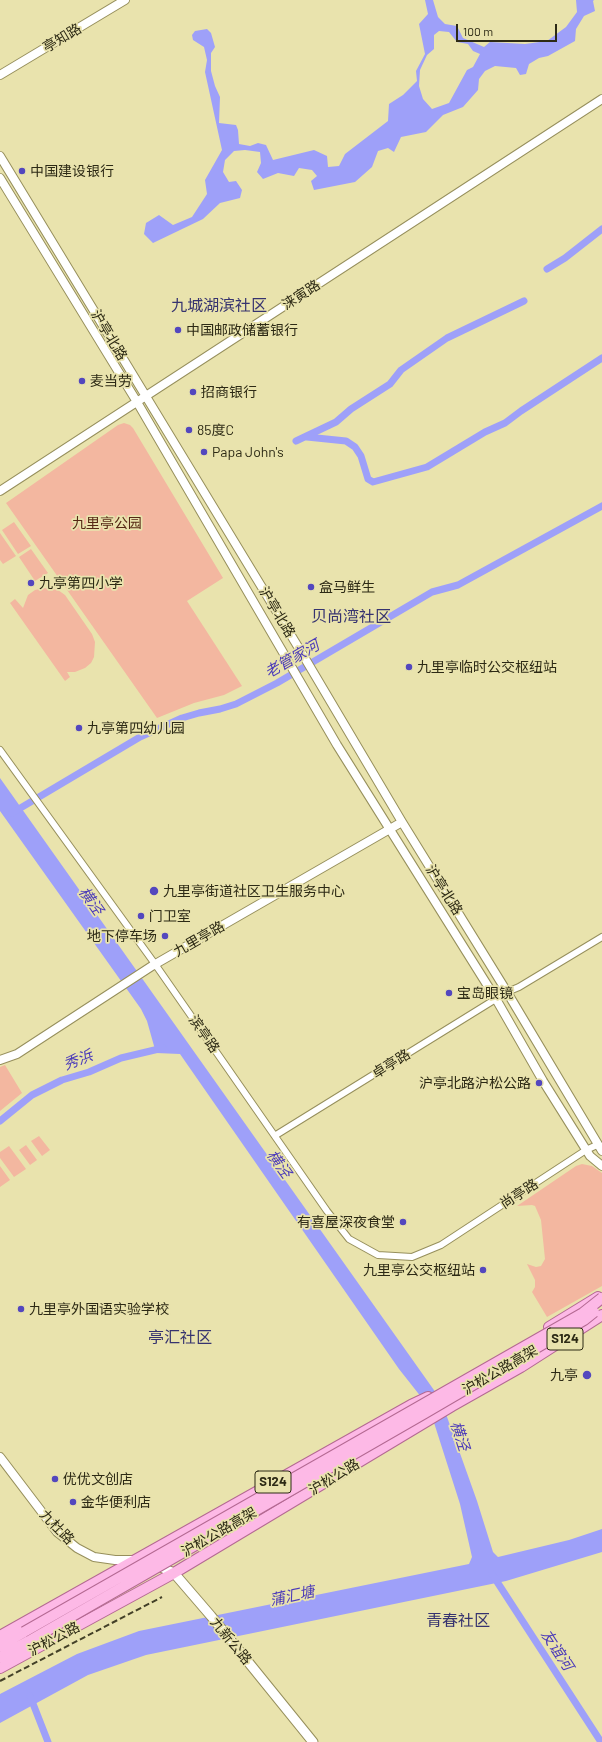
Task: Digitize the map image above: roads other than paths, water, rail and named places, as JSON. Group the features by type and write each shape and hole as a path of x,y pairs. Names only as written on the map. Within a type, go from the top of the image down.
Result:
{"main road":[{"name":"沪松公路","path":"0,1636 411,1405 440,1391 507,1353 602,1294"},
{"name":"沪松公路高架","path":"0,1657 27,1637 583,1313 602,1298"},
{"name":"沪松公路高架","path":"0,1646 27,1637 445,1402 584,1320 602,1307"},
{"name":"沪松公路","path":"0,1668 174,1573 452,1406 521,1367 602,1315"},
{"name":"九新公路","path":"135,1560 156,1565 174,1573 211,1616 313,1742"}],"street":[{"name":"亭知路","path":"0,75 125,0"},
{"name":"涞寅路","path":"0,491 602,99"},
{"name":"沪亭北路","path":"0,156 304,655 402,822 507,992 600,1148"},
{"name":"沪亭北路","path":"0,178 137,402 300,682 389,829 496,999 543,1081 586,1150 590,1156 602,1166"},
{"name":"滨亭路","path":"0,750 155,964 327,1210 349,1239 378,1255 412,1257 441,1245"},
{"name":"九里亭路","path":"0,1060 17,1054 155,964 402,822"},
{"name":"卓亭路","path":"276,1135 507,992 519,987 602,937"},
{"name":"尚亭路","path":"441,1245 586,1150 600,1148"},
{"name":"九杜路","path":"0,1458 57,1532 77,1548 94,1556 115,1560 135,1560"}],"water":[{"path":"425,0 433,0 438,17 445,24 457,26 463,38 484,47 490,42 525,44 547,41 566,27 577,12 576,0 594,0 595,11 584,16 576,29 575,41 548,56 539,58 529,64 526,74 520,75 516,68 495,66 485,71 479,79 478,90 463,107 443,115 426,132 401,137 394,152 388,148 378,151 372,167 355,182 314,190 311,181 317,176 312,170 299,168 294,176 278,173 263,179 257,172 261,163 260,152 245,150 234,151 225,160 223,172 229,182 236,181 242,190 240,198 220,203 203,219 153,243 144,234 146,223 159,215 173,225 192,217 207,194 205,180 222,150 205,72 207,60 204,47 193,40 192,35 195,31 207,29 211,33 215,47 211,53 211,71 220,97 219,123 236,125 239,144 250,146 258,143 266,145 273,160 314,150 327,156 328,167 339,166 345,154 388,121 389,104 403,95 417,81 416,71 425,54 419,24 428,14","holes":["439,31 449,32 457,42 468,44 473,51 480,54 473,67 467,70 449,103 432,109 423,99 419,86 420,70 427,55 434,49 434,35"]},
{"path":"0,778 441,1400 477,1501 493,1552 498,1557 569,1540 602,1529 602,1552 506,1581 146,1655 88,1675 0,1723 0,1694 77,1654 139,1631 469,1564 472,1557 460,1504 429,1407 399,1369 180,1054 156,1053 147,1021 141,1009 0,811"}],"waterway":[{"path":"547,269 565,258 602,229"},
{"path":"296,441 336,422 351,409 390,384 401,370 447,338 524,301"},
{"path":"307,437 346,441 355,447 361,456 368,479 373,482 427,467 485,432 505,423 602,358"},
{"name":"老管家河","path":"12,813 140,737 182,718 236,704 277,683 432,592 458,585 602,506"},
{"name":"秀浜","path":"0,1121 32,1095 62,1080 89,1072 121,1058 163,1048"},
{"name":"友谊河","path":"492,1574 601,1742"},
{"path":"30,1696 48,1742"}],"railway":[{"path":"0,1681 162,1597"}],"place":[{"name":"中国建设银行","path":"22,171"},
{"name":"中国邮政储蓄银行","path":"178,330"},
{"name":"麦当劳","path":"82,381"},
{"name":"招商银行","path":"193,392"},
{"name":"85度C","path":"189,430"},
{"name":"Papa John's","path":"204,452"},
{"name":"九亭第四小学","path":"31,583"},
{"name":"盒马鲜生","path":"311,587"},
{"name":"九里亭临时公交枢纽站","path":"409,667"},
{"name":"九亭第四幼儿园","path":"79,728"},
{"name":"九里亭街道社区卫生服务中心","path":"154,891"},
{"name":"门卫室","path":"141,916"},
{"name":"地下停车场","path":"165,936"},
{"name":"宝岛眼镜","path":"449,993"},
{"name":"沪亭北路沪松公路","path":"539,1083"},
{"name":"有喜屋深夜食堂","path":"403,1222"},
{"name":"九里亭公交枢纽站","path":"483,1270"},
{"name":"九里亭外国语实验学校","path":"21,1309"},
{"name":"九亭","path":"587,1375"},
{"name":"优优文创店","path":"55,1479"},
{"name":"金华便利店","path":"73,1502"}],"district":[{"name":"九城湖滨社区","path":"219,306"},
{"name":"贝尚湾社区","path":"351,617"},
{"name":"亭汇社区","path":"180,1338"},
{"name":"青春社区","path":"458,1621"}],"park label":[{"name":"九里亭公园","path":"107,523"}],"water label":[{"name":"横泾","path":"91,901"},
{"name":"横泾","path":"279,1164"},
{"name":"横泾","path":"460,1436"},
{"name":"蒲汇塘","path":"292,1596"}]}
